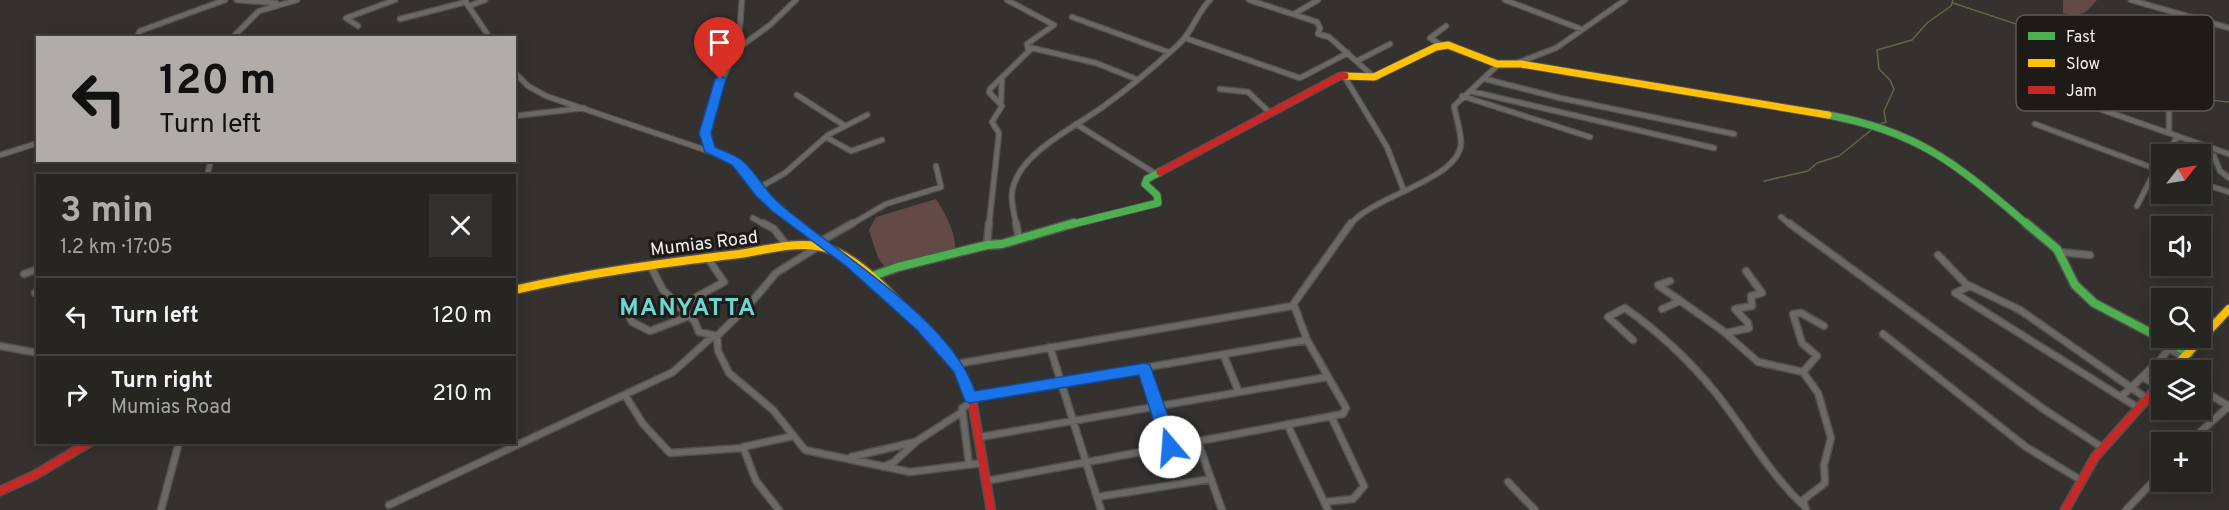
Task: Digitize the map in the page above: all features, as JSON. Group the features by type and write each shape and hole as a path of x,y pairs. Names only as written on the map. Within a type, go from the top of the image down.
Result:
{"main road":[{"path":"867,278 898,267 987,245 1002,244 1158,203 1157,195 1145,182 1269,111 1337,77 1374,77 1443,46 1462,48 1499,64 1515,63 1874,124 1908,138 1954,163 2060,252 2075,285 2094,303 2151,337"},
{"name":"Mumias Road","path":"516,289 569,276 707,257 819,245 830,249 867,278 922,327 956,364 965,379 971,400 991,510"},
{"path":"2211,328 2229,309"},
{"path":"2170,348 2187,355"},
{"path":"2182,360 2192,348"},
{"path":"2065,510 2079,479 2100,446 2151,393"},
{"path":"0,491 35,475 87,444"}],"street":[{"path":"137,36 140,31 225,0"},
{"path":"237,0 281,4"},
{"path":"234,36 255,14 297,0"},
{"path":"358,26 346,18 395,0"},
{"path":"400,19 485,0"},
{"path":"710,149 706,137 707,126 720,79 736,49 742,0"},
{"path":"736,49 770,26 796,0"},
{"path":"1007,0 1054,25 1027,44 1029,49"},
{"path":"1019,238 1011,196 1014,182 1041,148 1103,107 1185,38 1210,0"},
{"path":"1249,0 1317,22 1320,28 1318,34 1329,37 1374,77"},
{"path":"1294,14 1318,0"},
{"path":"1504,0 1581,29"},
{"path":"1515,63 1551,51 1625,0"},
{"path":"2131,0 2184,15"},
{"path":"466,3 489,36"},
{"path":"1072,17 1168,52"},
{"path":"2214,24 2229,28"},
{"path":"1443,46 1430,38 1446,26"},
{"path":"1185,38 1300,78 1348,53"},
{"path":"1357,61 1390,44"},
{"path":"1001,102 988,91 1029,49"},
{"path":"1029,49 1076,57 1122,71 1136,79"},
{"path":"956,364 1266,312 1294,305 1348,225 1366,210 1440,171 1459,154 1461,144 1453,110 1455,102 1485,79 1499,64"},
{"path":"516,74 539,93 710,149 736,162 757,189 819,245"},
{"path":"1344,76 1387,147 1404,191"},
{"path":"987,245 999,133 992,122 1002,110 1002,79"},
{"path":"1485,79 1551,96 1734,134"},
{"path":"1220,88 1248,92 1269,111"},
{"path":"1470,91 1714,148"},
{"path":"797,95 845,126"},
{"path":"1462,96 1590,137"},
{"path":"516,116 585,108"},
{"path":"2106,111 2229,154"},
{"path":"2169,111 2169,133"},
{"path":"757,189 778,179 826,137 867,116"},
{"path":"1076,124 1156,174"},
{"path":"2035,124 2151,167"},
{"path":"2173,144 2178,136"},
{"path":"826,137 851,151 882,140"},
{"path":"0,155 36,144"},
{"path":"2214,156 2220,171 2229,178"},
{"path":"389,505 678,369 750,304 776,273 886,204 941,187 936,166"},
{"path":"2137,206 2151,183"},
{"path":"2211,186 2229,192"},
{"path":"1781,217 2042,408 2100,446"},
{"path":"753,218 774,229 789,248"},
{"path":"2060,252 2091,255"},
{"path":"1938,255 1970,286 2020,310 2146,398"},
{"path":"678,307 724,282 707,257"},
{"path":"650,265 660,286 687,317 695,322 703,335 715,336"},
{"path":"24,274 36,270"},
{"path":"1726,333 1749,328 1748,323 1735,309 1752,306 1751,296 1762,293 1746,271"},
{"path":"1670,281 1658,285 1726,333 1762,364 1803,372 1818,393 1831,442 1824,465 1825,483 1803,500 1804,507"},
{"path":"1970,286 1955,292 2137,407"},
{"path":"1662,309 1680,301"},
{"path":"624,305 632,322 650,331 687,317"},
{"path":"986,481 1343,414 1346,409 1307,340 1294,305"},
{"path":"1633,340 1608,320 1608,317 1626,308 1680,351 1724,403 1739,428 1784,486 1804,507"},
{"path":"1803,372 1816,356 1802,343 1793,313 1800,313 1824,326"},
{"path":"2211,320 2218,322"},
{"path":"1883,334 2026,447 2079,479"},
{"path":"715,336 718,351 729,374 773,410 805,450 882,468 910,472 982,463"},
{"path":"969,464 962,412 963,406 971,400 1307,340"},
{"path":"0,346 36,353"},
{"path":"1050,347 1101,510"},
{"path":"2161,360 2170,348"},
{"path":"1224,356 1238,390"},
{"path":"1145,369 1170,447"},
{"path":"2121,397 2151,369"},
{"path":"978,437 1238,390 1327,377"},
{"path":"2142,377 2151,381"},
{"path":"625,395 643,424 670,453 743,448 746,445 794,436"},
{"path":"2201,432 2229,408 2211,396"},
{"path":"882,468 894,462 917,441 962,412"},
{"path":"1324,502 1351,501 1360,495 1364,486 1331,416"},
{"path":"1287,424 1328,510"},
{"path":"846,459 917,441"},
{"path":"1198,442 1222,510"},
{"path":"161,510 178,444"},
{"path":"743,448 756,481 779,510"},
{"path":"1098,497 1211,479"},
{"path":"1508,482 1535,510"},
{"path":"2126,510 2151,484"}],"shaded area":[{"path":"2063,0 2097,0 2086,11 2075,15 2063,13"},
{"path":"936,199 953,234 954,256 888,271 878,258 869,230 876,217"}],"waterway":[{"path":"1880,124 1886,122 1884,111 1894,89 1890,80 1879,69 1877,50 1912,40 1927,23 1951,6 1953,0"},
{"path":"1953,3 2016,24"},
{"path":"2214,100 2229,102"},
{"path":"1764,181 1808,171 1817,163 1839,156 1875,127"}],"traffic: fast":[{"path":"1828,115 1867,122 1908,137 1954,163 2057,249 2075,285 2094,303 2189,353"},
{"path":"867,278 898,267 987,245 1002,244 1084,220 1150,207 1158,203 1157,195 1145,184 1147,179 1160,172"}],"traffic: slow":[{"path":"1345,76 1374,77 1436,47 1448,45 1497,64 1521,64 1828,115"},
{"path":"516,290 628,268 786,246 819,246 841,255 870,277 934,342"},
{"path":"2181,360 2229,309"}],"traffic: jam":[{"path":"1160,172 1340,76 1345,76"},
{"path":"934,342 958,369 971,394 991,510"},
{"path":"2065,510 2095,457 2151,393"},
{"path":"0,491 35,475 87,444"}],"district":[{"name":"MANYATTA","path":"688,307"}],"route":[{"path":"720,79 705,133 710,149 732,159 741,166 760,193 776,208 850,263 922,327 961,370 968,385 970,397 1145,369 1170,447"}]}
